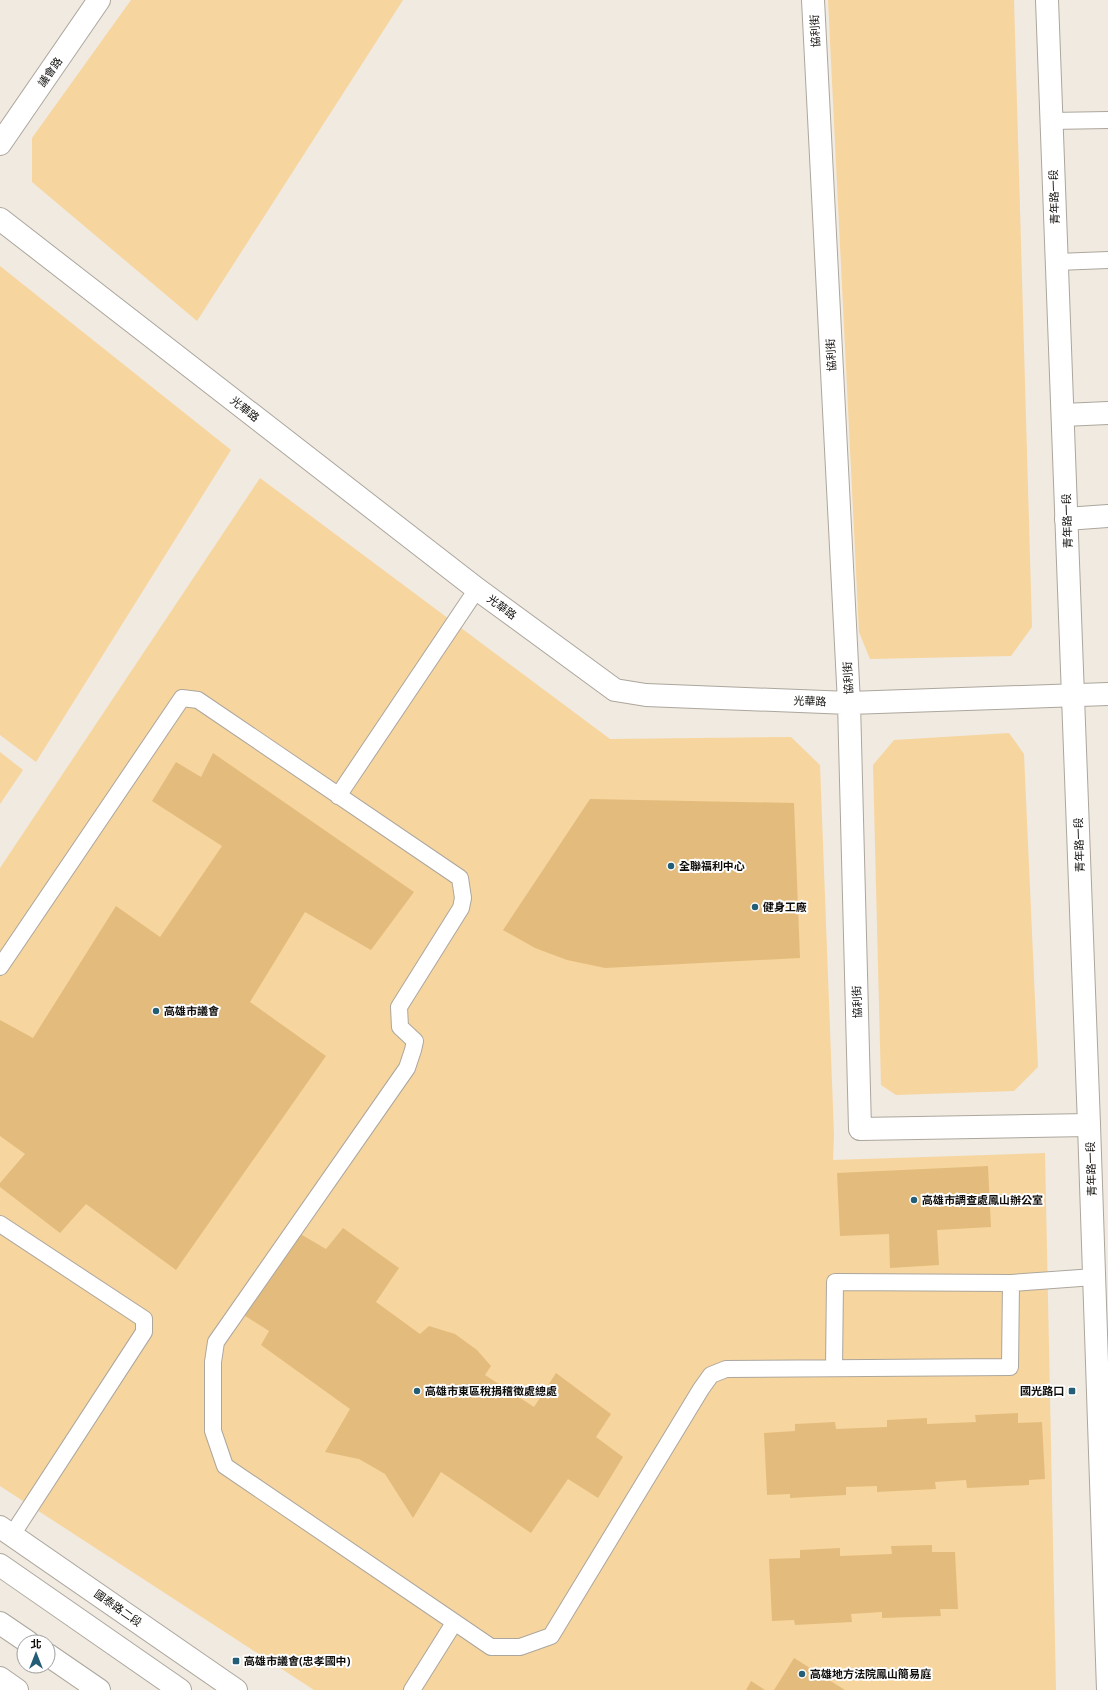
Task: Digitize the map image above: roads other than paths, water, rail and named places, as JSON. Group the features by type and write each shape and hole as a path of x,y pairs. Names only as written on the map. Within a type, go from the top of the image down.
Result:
{"street":[{"name":"議會路","path":"0,144 99,0"},
{"name":"協利街","path":"813,0 849,703 860,1129 1089,1124"},
{"name":"青年路一段","path":"1047,0 1089,1124 1108,1690"},
{"name":"光華路","path":"0,219 477,589 615,690 646,695 849,703 1108,694"},
{"path":"1063,415 1108,413"},
{"path":"1066,519 1108,516"},
{"path":"0,1555 6,1531"},
{"name":"國泰路二段","path":"6,1531 236,1690"},
{"path":"0,1565 180,1690"},
{"path":"0,1623 16,1634"},
{"path":"56,1660 99,1690"},
{"path":"0,1678 17,1690"}],"lane":[{"path":"1052,121 1108,120"},
{"path":"1057,262 1108,260"},
{"path":"338,796 477,589"},
{"path":"0,966 182,698 198,700 460,878 463,898 461,908 399,1007 400,1027 415,1041 407,1068 216,1342 213,1362 213,1431 225,1466 491,1647 520,1647 551,1636 711,1375 726,1369 1010,1367 1011,1283"},
{"path":"0,1224 144,1319 144,1332 6,1531"},
{"path":"834,1368 835,1282 1011,1283 1094,1277"},
{"path":"412,1690 454,1623"}],"place":[{"name":"全聯福利中心","path":"671,866"},
{"name":"健身工廠","path":"755,907"},
{"name":"高雄市議會","path":"156,1011"},
{"name":"高雄市調查處鳳山辦公室","path":"914,1200"},
{"name":"高雄市東區稅捐稽徵處總處","path":"417,1391"},
{"name":"國光路口","path":"1072,1391"},
{"name":"高雄市議會(忠孝國中)","path":"236,1661"},
{"name":"高雄地方法院鳳山簡易庭","path":"802,1674"}]}
